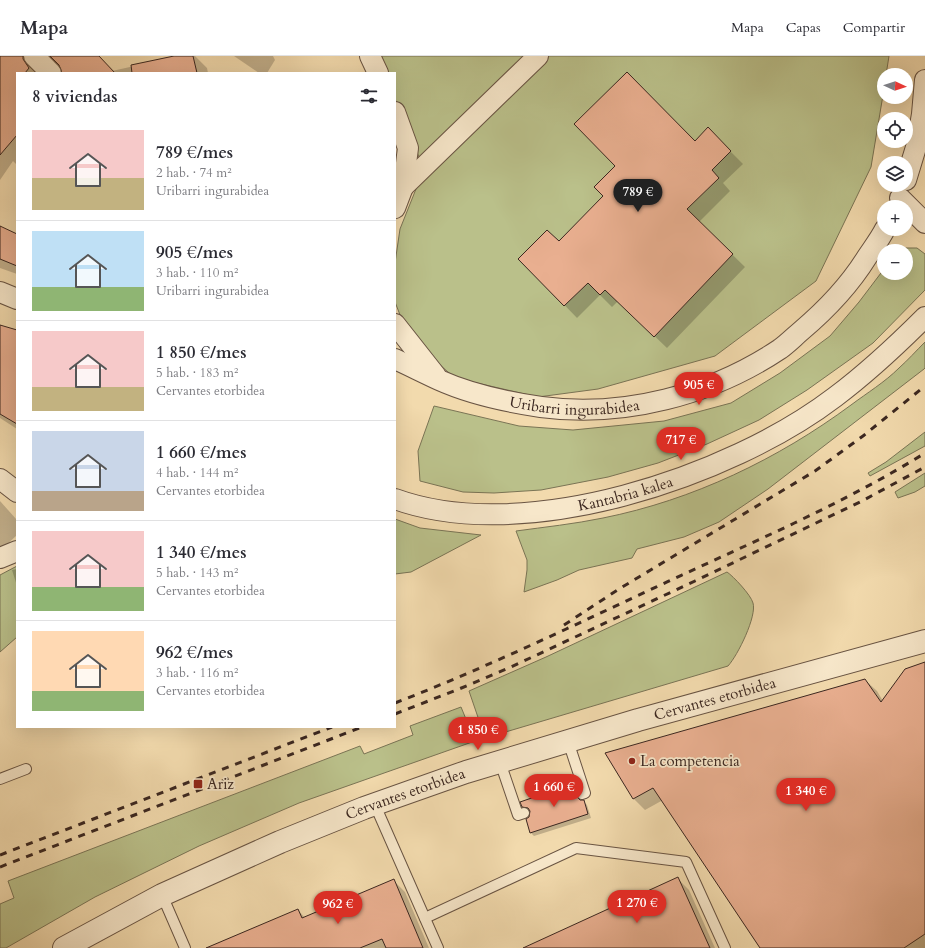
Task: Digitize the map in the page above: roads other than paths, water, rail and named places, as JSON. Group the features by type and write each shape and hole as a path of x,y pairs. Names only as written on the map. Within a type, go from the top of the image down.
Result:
{"street":[{"path":"34,56 51,72"},
{"path":"370,56 378,72"},
{"path":"403,187 538,56"},
{"path":"925,80 922,114 917,144 902,193 925,223"},
{"path":"396,115 408,148 403,187 396,205"},
{"name":"Uribarri ingurabidea","path":"396,359 440,380 498,398 541,407 576,410 610,409 672,398 711,386 749,368 781,348 811,323 836,299 858,272 881,236"},
{"path":"0,292 16,298"},
{"name":"Kantabria kalea","path":"396,499 428,508 451,512 509,514 549,510 594,502 640,491 680,479 762,443 834,398 884,356 925,317"},
{"path":"396,325 440,380"},
{"path":"0,478 16,491"},
{"path":"0,558 16,551"},
{"name":"Cervantes etorbidea","path":"64,948 162,895 280,842 466,772 638,720 925,641"}],"lane":[{"path":"568,741 583,794"},
{"path":"500,762 518,815 524,813"},
{"path":"0,779 26,769"},
{"path":"375,805 438,948"},
{"path":"425,918 576,848 686,862 725,948"},
{"path":"162,895 185,948"}],"railway":[{"path":"564,625 619,589 815,471 863,436 925,386"},
{"path":"396,703 504,657 775,532 836,503 925,453"},
{"path":"396,714 511,667 862,501 925,467"},
{"path":"0,855 329,728"},
{"path":"0,867 359,728"}],"place":[{"name":"La competencia","path":"632,761"},
{"name":"Ariz","path":"198,784"}]}
